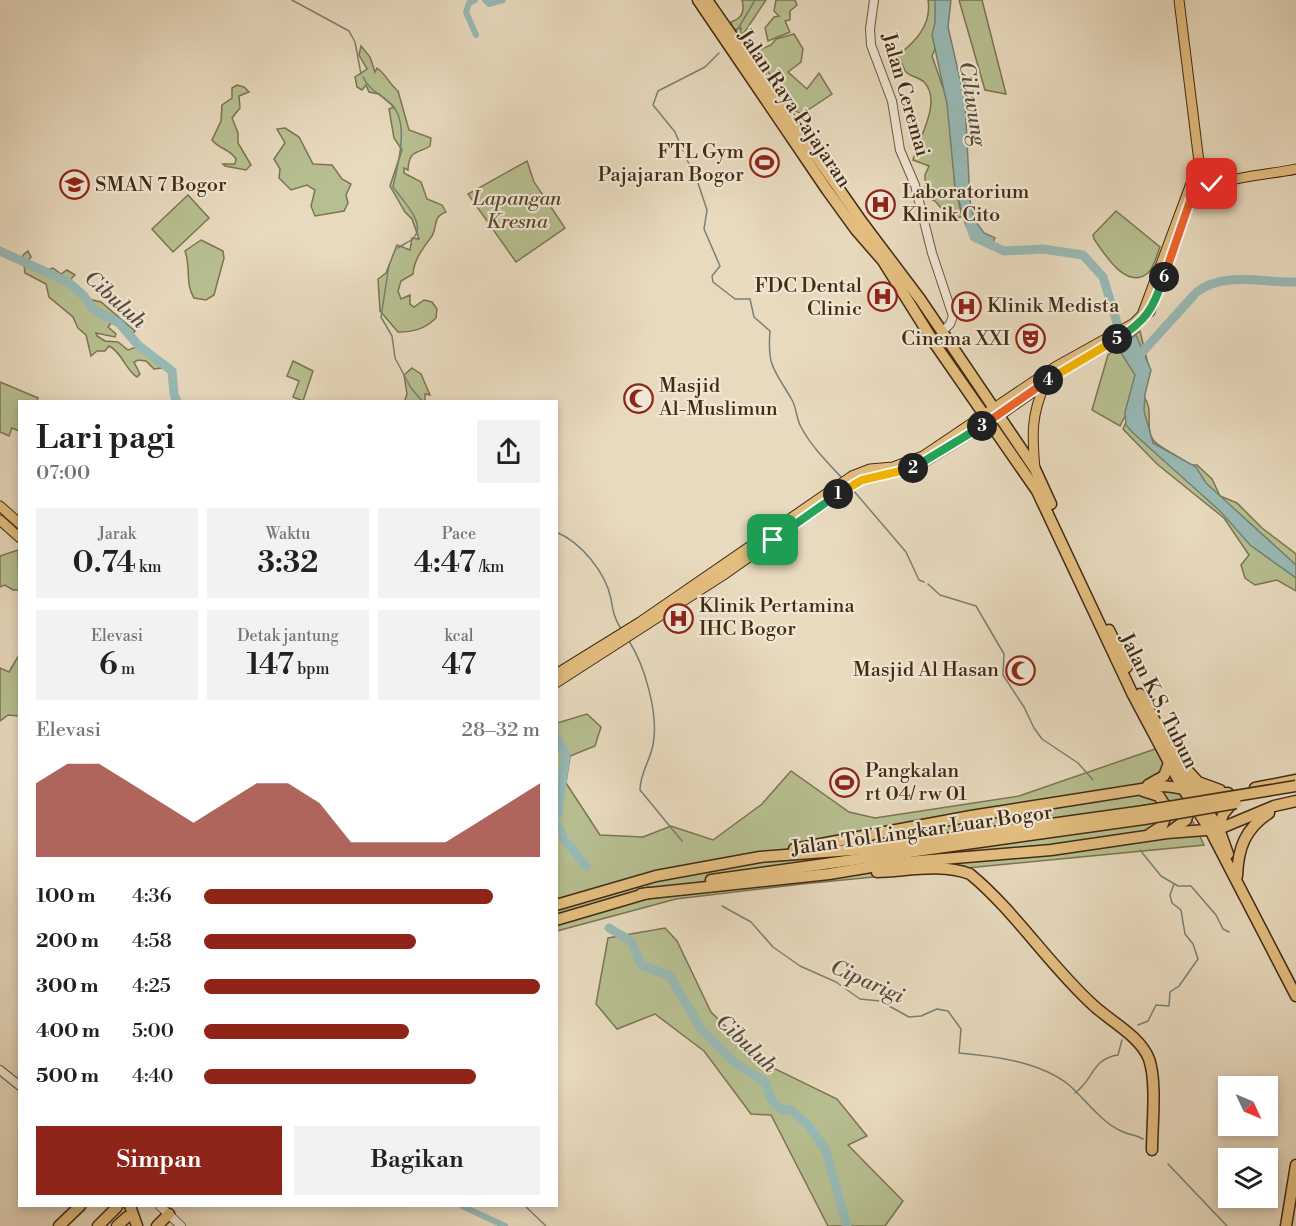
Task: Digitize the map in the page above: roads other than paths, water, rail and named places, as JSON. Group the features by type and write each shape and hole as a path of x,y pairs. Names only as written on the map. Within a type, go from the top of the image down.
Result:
{"highway":[{"name":"Jalan Raya Pajajaran","path":"698,0 855,230 883,261 934,344 992,416"},
{"name":"Jalan Raya Pajajaran","path":"707,0 942,332 992,416"},
{"name":"Jalan K.S. Tubun","path":"992,416 1035,469 1141,695 1183,770 1193,797"},
{"name":"Jalan K.S. Tubun","path":"992,416 1047,510 1101,631 1169,763 1182,787 1193,797"},
{"path":"1174,752 1198,782 1231,792"},
{"path":"1134,790 1161,779 1169,763"},
{"path":"1193,797 1296,780"},
{"path":"760,857 848,838 1134,790 1161,786 1182,787"},
{"name":"Jalan Tol Lingkar Luar Bogor","path":"558,919 642,894 699,882 1144,815 1296,786"},
{"path":"1251,789 1225,810 1214,830 1215,842 1296,996"},
{"path":"1134,790 1152,792 1163,800 1168,810 1162,826 1143,837"},
{"path":"1193,797 1214,830 1243,893"},
{"path":"1167,833 1186,820 1193,797"},
{"path":"829,874 895,863 1033,852 1167,833 1214,830 1294,799"},
{"path":"1237,876 1238,856 1249,831 1268,813 1294,799"},
{"name":"Jalan Tol Lingkar Luar Bogor","path":"558,904 656,876 760,857 878,848 1294,799"},
{"path":"642,894 829,874 956,869 977,880 1058,970 1145,1052 1152,1070 1152,1150"},
{"path":"1292,1226 1296,1165"},
{"path":"1286,1226 1294,1201"},
{"path":"59,1226 79,1207"},
{"path":"98,1226 117,1207"},
{"path":"117,1226 128,1211 137,1226"},
{"path":"157,1226 169,1214"}],"main road":[{"path":"1179,0 1201,178 1212,184"},
{"path":"1154,297 1199,162"},
{"path":"992,416 1054,367 1129,329 1154,297 1190,202 1212,184 1296,169"},
{"path":"558,673 632,631 849,482 916,459 992,416 1109,340"},
{"path":"1035,469 1032,426 1036,404 1046,382"},
{"path":"0,506 18,522"},
{"path":"0,520 18,536"},
{"path":"558,682 617,640"}],"street":[{"name":"Jalan Ceremai","path":"874,0 870,29 871,45 892,101 900,150 915,185 932,253 953,316 950,324 942,332"},
{"path":"0,1070 18,1084"},
{"path":"161,1207 181,1226"}],"water":[{"path":"935,0 951,0 948,27 965,101 970,201 974,219 984,233 995,238 991,247 971,233 966,226 955,187 947,104 932,35 935,23"},
{"path":"1136,335 1151,370 1145,394 1144,411 1153,443 1196,467 1206,483 1296,565 1296,578 1250,545 1221,512 1126,425 1125,412 1135,375 1118,348"}],"waterway":[{"name":"Ciparigi","path":"292,0 349,31 355,42 361,74"},
{"path":"475,0 469,3 466,12 476,35"},
{"path":"485,0 489,4 503,0"},
{"path":"736,32 755,0"},
{"path":"683,151 675,132 653,105 658,91 705,67 719,53"},
{"name":"Ciparigi","path":"363,77 369,86 393,106 400,123 401,145 393,187 408,206 417,228 411,240 398,248"},
{"path":"685,156 697,180"},
{"path":"698,183 707,210 704,229 720,266 712,276 713,282 735,299 750,299 754,317 770,331 771,361 794,403 801,427 814,447 842,478"},
{"name":"Ciliwung","path":"970,225 974,237 1004,251 1043,249 1083,255 1103,277 1117,323"},
{"name":"Cibuluh","path":"0,251 68,282 84,296 94,310 119,323 138,345 172,371 176,400"},
{"name":"Ciparigi","path":"389,265 381,317 392,336 395,358 411,388 421,400"},
{"path":"1197,292 1219,282 1232,280 1296,282"},
{"path":"1137,358 1194,295"},
{"path":"853,490 906,552 919,580 924,582"},
{"name":"Ciparigi","path":"558,533 583,551 598,569 608,589 614,614 621,629"},
{"path":"928,584 940,595 976,606 1004,654 1003,675 1024,707 1034,728 1042,739 1078,763 1093,780"},
{"name":"Ciparigi","path":"629,641 645,677 654,720 653,745 640,790 682,841"},
{"name":"Cibuluh","path":"558,740 566,754 558,813"},
{"name":"Cibuluh","path":"558,826 564,839 586,866"},
{"path":"1140,850 1161,876 1178,886 1191,886 1216,915 1223,929 1229,932"},
{"path":"1138,1025 1148,1021 1156,1005 1169,1006 1170,992 1179,986 1198,959 1193,944 1185,934 1181,910 1172,903 1170,895 1174,884"},
{"name":"Ciparigi","path":"722,906 751,922 773,947 800,966 836,982 860,999 880,1001 909,1017 921,1016 937,1009 948,1011 961,1029 959,1053 1002,1058 1058,1077 1113,1127 1143,1139"},
{"name":"Cibuluh","path":"609,928 631,941 641,965 670,976 701,1029 736,1064 765,1082 771,1098 778,1107 782,1110 791,1110 809,1126 825,1149 847,1226"},
{"path":"1075,1093 1098,1065 1109,1057 1118,1055 1122,1040"},
{"name":"Ciparigi","path":"1168,1164 1227,1226"},
{"path":"464,1207 505,1226"},
{"path":"526,1207 546,1226"}],"place":[{"name":"FTL Gym Pajajaran Bogor","path":"765,163"},
{"name":"SMAN 7 Bogor","path":"74,185"},
{"name":"Laboratorium Klinik Cito","path":"881,204"},
{"name":"FDC Dental Clinic","path":"883,297"},
{"name":"Klinik Medista","path":"966,306"},
{"name":"Cinema XXI","path":"1031,339"},
{"name":"Masjid Al-Muslimun","path":"638,398"},
{"name":"Klinik Pertamina IHC Bogor","path":"678,618"},
{"name":"Masjid Al Hasan","path":"1020,670"},
{"name":"Pangkalan rt 04/ rw 01","path":"844,782"}],"park label":[{"name":"Lapangan Kresna","path":"517,210"}]}
